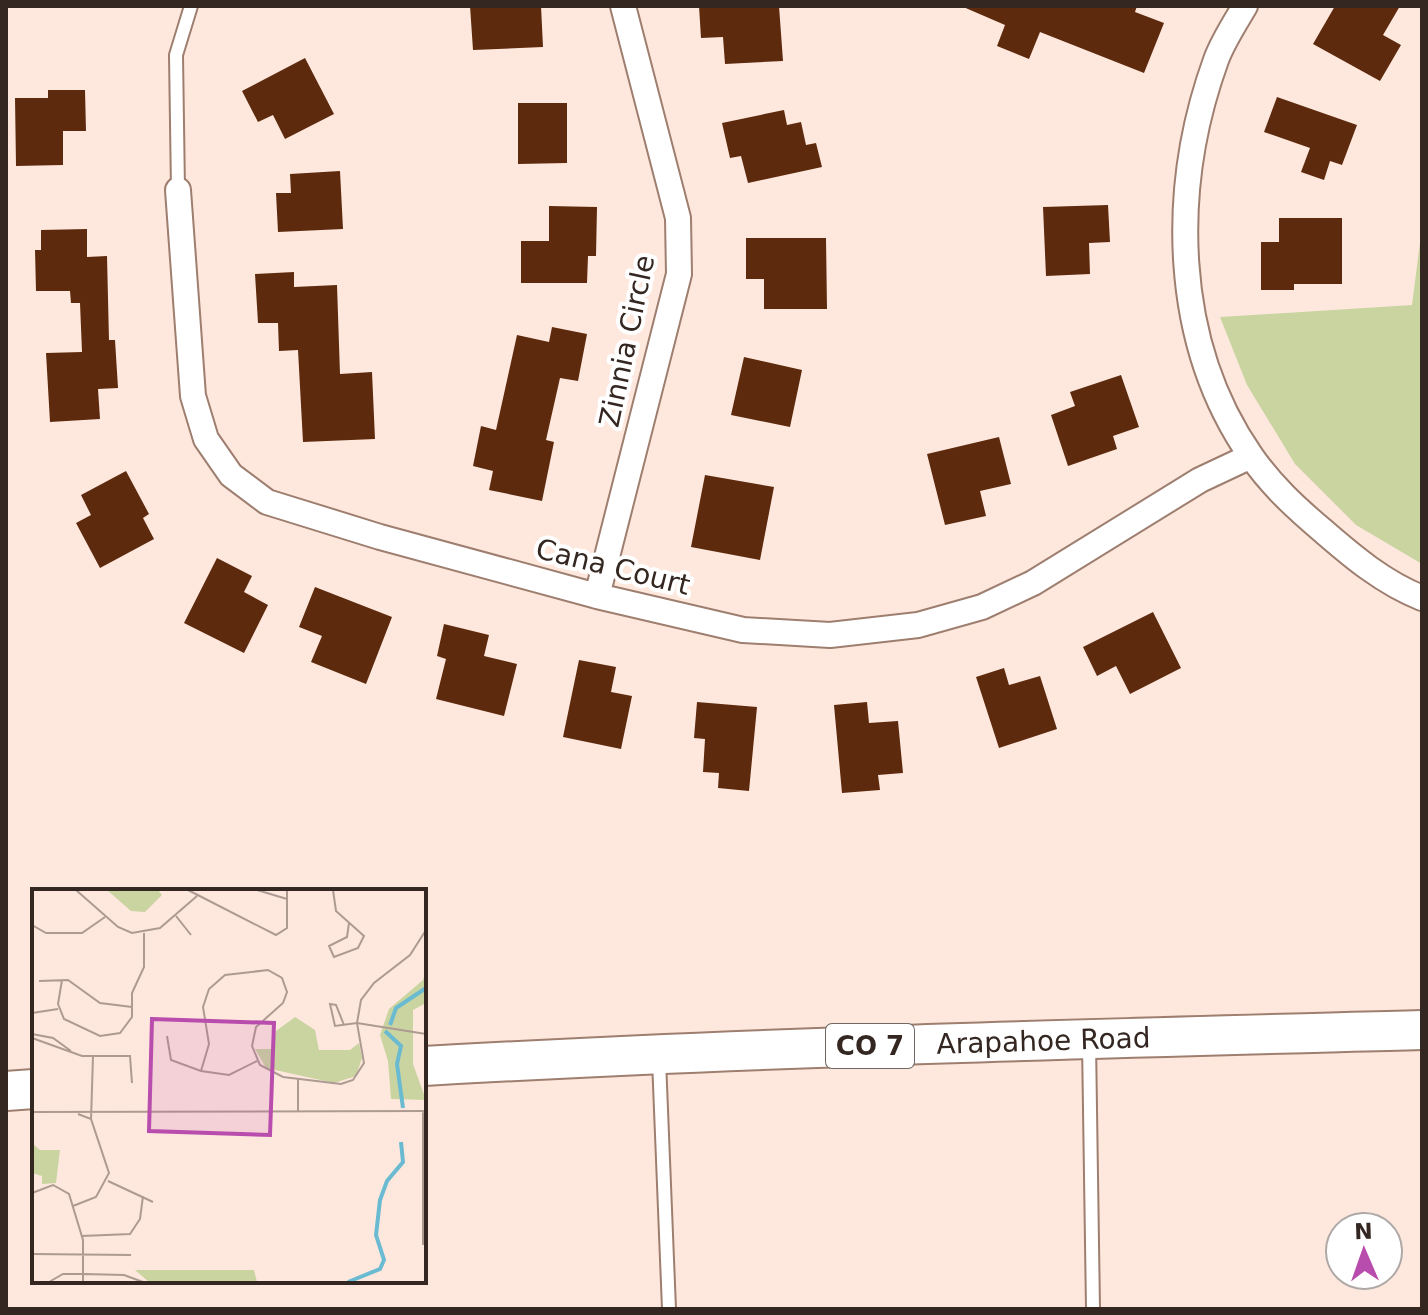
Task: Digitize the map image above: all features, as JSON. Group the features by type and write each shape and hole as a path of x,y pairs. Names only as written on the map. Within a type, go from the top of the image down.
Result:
{"main road":[{"name":"Arapahoe Road","path":"426,1066 1089,1038 1422,1030"},
{"path":"6,1091 32,1089"}],"street":[{"name":"Zinnia Circle","path":"597,596 679,274 678,218 623,6"},
{"path":"1245,6 1217,57 1194,132 1184,214 1186,277 1205,360 1227,414 1251,456 1288,501 1357,560 1406,592 1422,598"},
{"name":"Cana Court","path":"178,190 193,396 206,439 231,475 267,502 380,537 597,596 743,630 830,635 918,625 982,607 1033,583 1200,480 1251,456"}],"lane":[{"path":"178,190 176,55 191,6"},
{"path":"1089,1038 1093,1309"},
{"path":"659,1054 669,1309"}],"green space":[{"path":"1422,227 1422,564 1356,525 1295,464 1247,385 1220,317 1412,305"}],"building":[{"path":"470,6 541,6 543,47 473,50"},
{"path":"699,6 779,6 783,61 725,64 723,37 701,38"},
{"path":"961,6 1137,6 1135,12 1164,23 1144,73 1040,32 1029,59 997,46 1005,25"},
{"path":"1335,6 1400,6 1383,35 1401,45 1380,81 1313,44"},
{"path":"305,58 334,114 285,139 273,115 258,122 242,91"},
{"path":"48,90 85,90 86,131 63,131 63,165 16,166 15,98 48,98"},
{"path":"1277,97 1357,125 1342,165 1330,161 1324,180 1301,172 1310,148 1264,132"},
{"path":"518,103 567,103 567,163 518,164"},
{"path":"784,110 787,125 801,122 806,145 816,143 822,167 748,183 741,156 730,158 722,123"},
{"path":"340,171 343,229 278,232 276,193 291,193 290,174"},
{"path":"1108,205 1110,242 1089,243 1090,274 1046,276 1043,207"},
{"path":"549,206 597,207 596,256 588,256 587,283 521,283 521,241 549,241"},
{"path":"1279,218 1342,218 1342,284 1294,284 1294,290 1261,290 1261,242 1279,242"},
{"path":"87,229 87,257 107,256 109,340 115,340 118,388 98,389 100,419 50,422 46,353 82,352 80,303 71,303 70,291 36,291 35,250 41,250 41,230"},
{"path":"746,238 826,238 827,309 764,309 764,279 746,279"},
{"path":"294,272 294,287 337,285 340,374 372,372 375,439 303,442 298,350 279,351 278,323 258,323 255,274"},
{"path":"552,327 587,334 578,381 560,378 546,440 554,442 542,501 489,490 493,471 473,466 481,426 496,430 517,335 549,342"},
{"path":"744,357 802,370 790,427 731,415"},
{"path":"1121,375 1139,427 1113,436 1117,449 1068,466 1051,415 1075,406 1070,392"},
{"path":"999,437 1011,484 980,491 986,516 945,525 927,454"},
{"path":"126,471 149,514 143,518 154,539 100,568 76,523 91,515 81,495"},
{"path":"705,475 774,487 760,560 691,547"},
{"path":"217,558 252,576 244,592 268,605 244,653 184,623"},
{"path":"315,587 392,617 366,684 311,662 322,636 299,627"},
{"path":"1153,612 1181,668 1130,694 1116,666 1097,676 1083,647"},
{"path":"444,624 489,635 484,656 517,664 504,716 436,699 446,659 437,656"},
{"path":"579,660 616,667 611,692 632,696 621,749 563,737"},
{"path":"1004,668 1009,685 1040,676 1057,729 999,748 976,677"},
{"path":"697,702 757,707 749,791 718,788 719,773 703,772 705,739 694,738"},
{"path":"867,702 869,723 898,721 903,773 878,775 880,790 842,793 834,705"}]}
